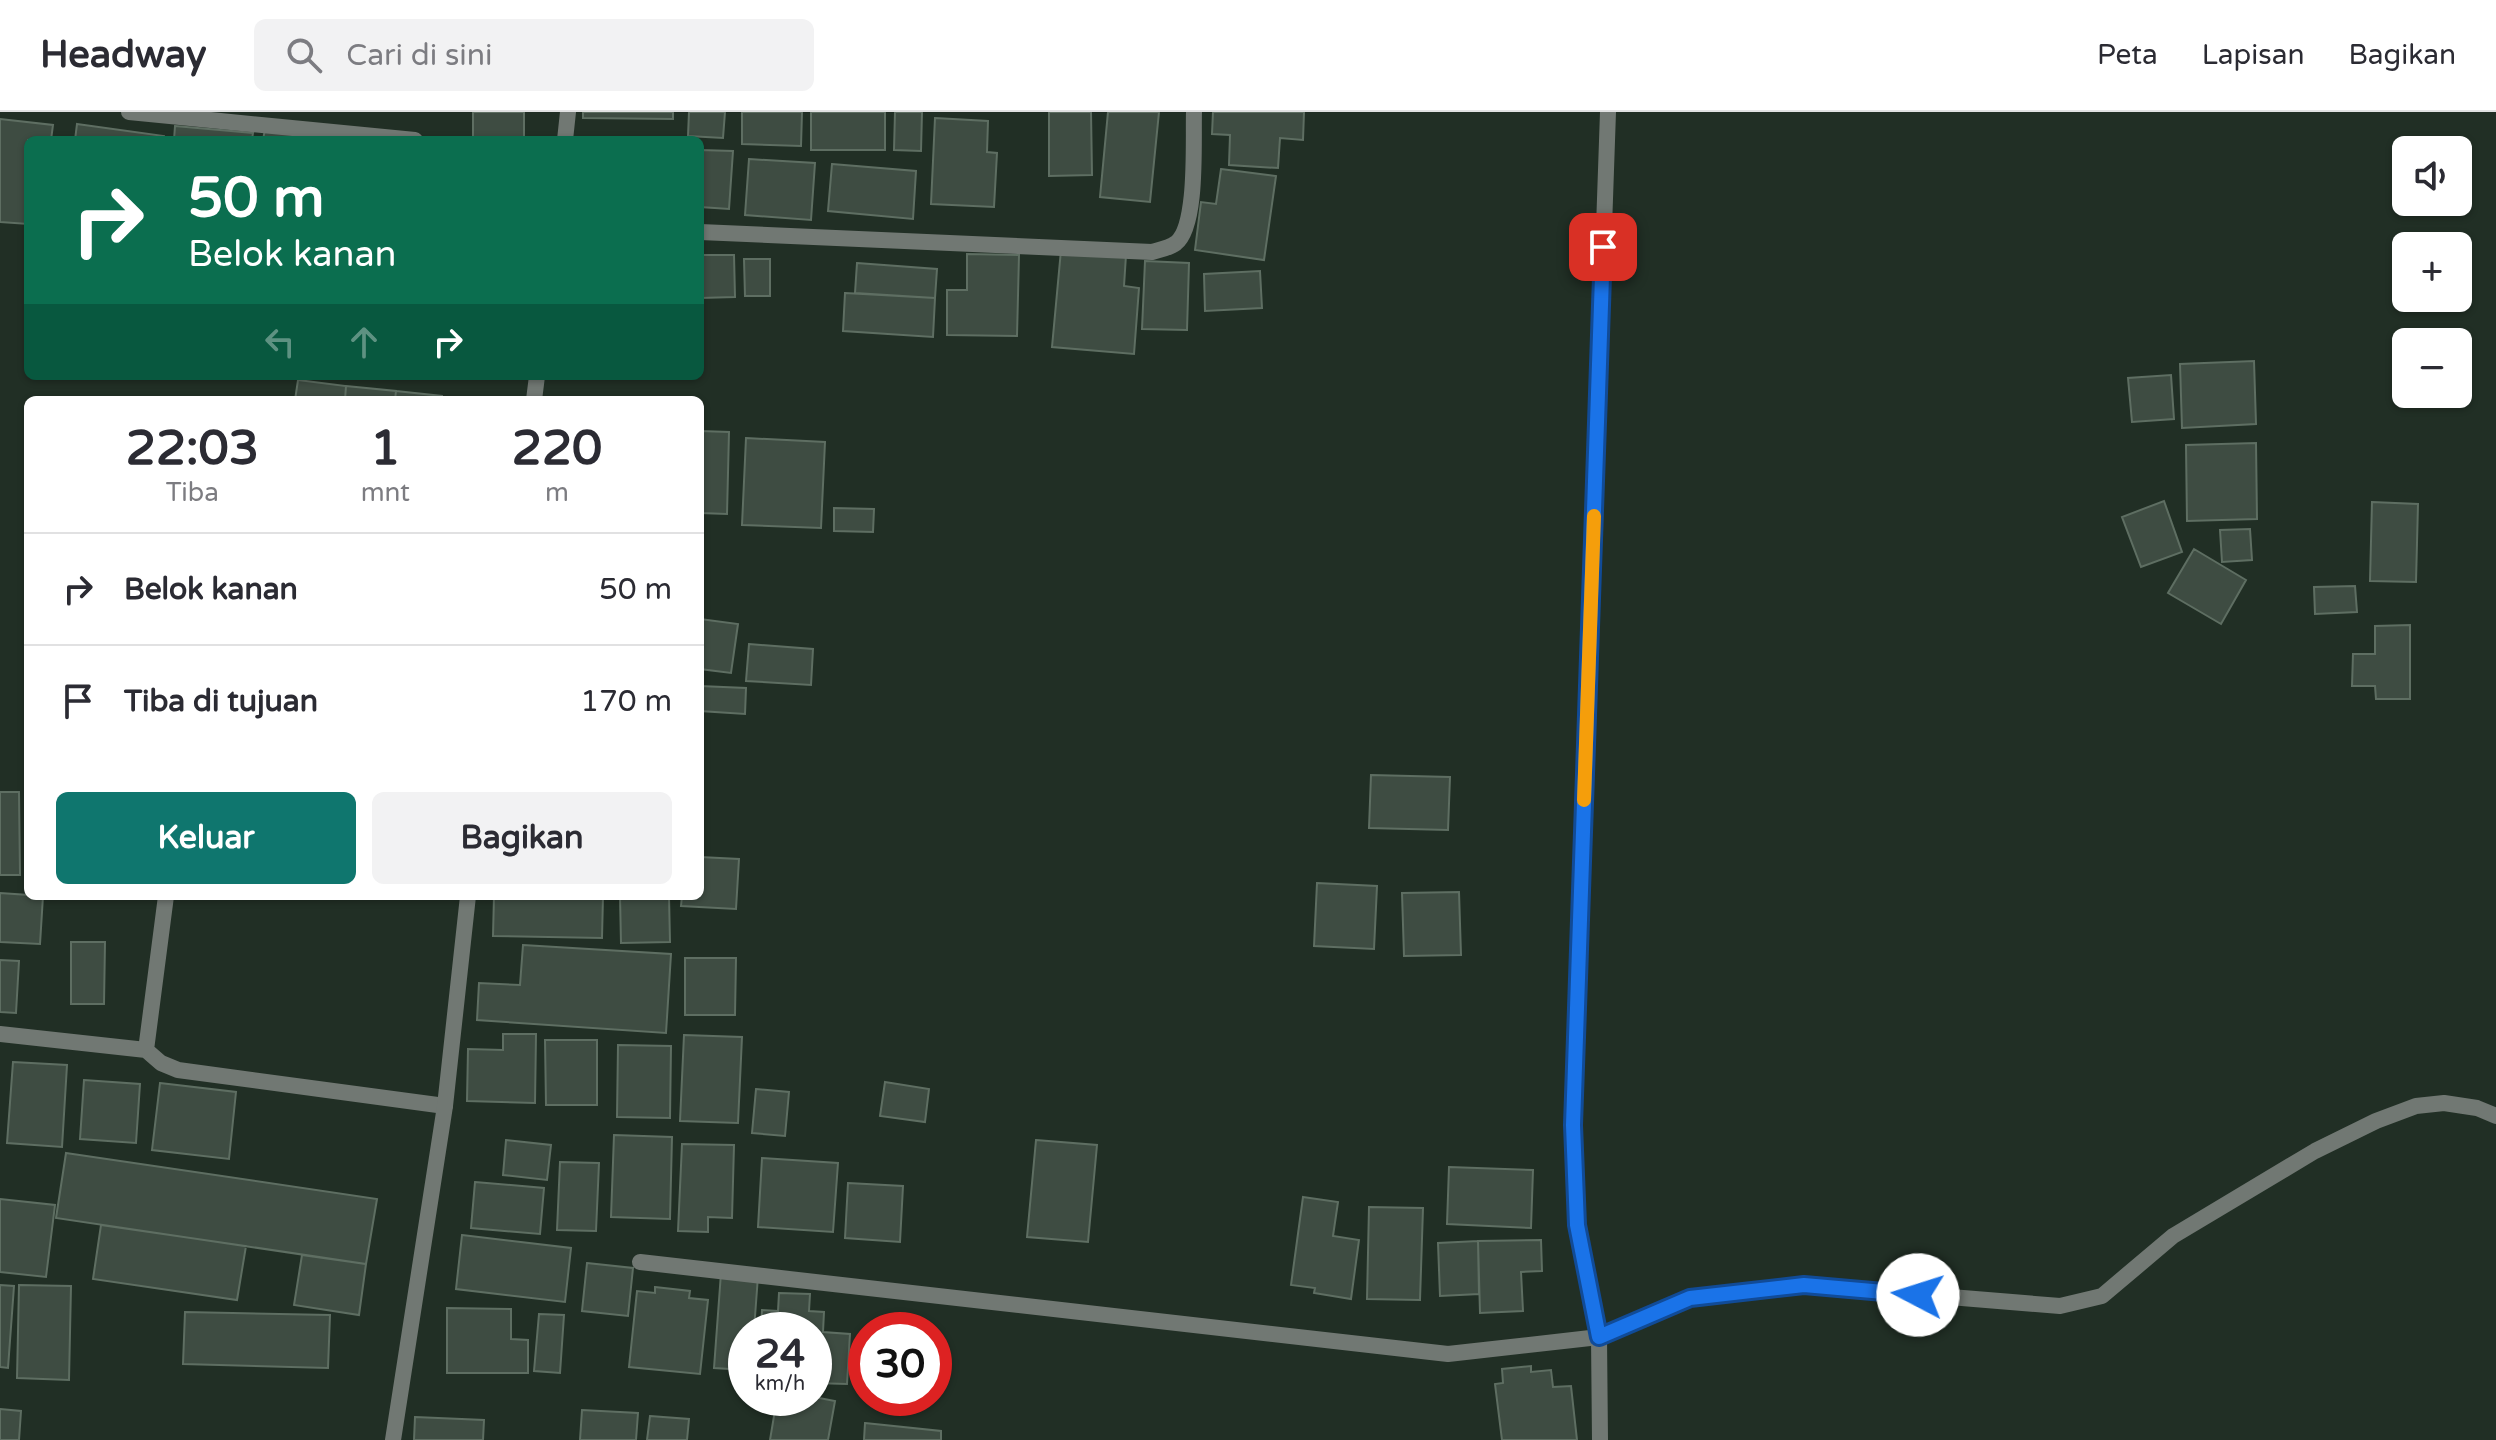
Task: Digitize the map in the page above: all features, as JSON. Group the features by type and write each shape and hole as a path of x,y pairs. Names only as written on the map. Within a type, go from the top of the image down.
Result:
{"street":[{"path":"129,112 374,136"},
{"path":"565,136 568,112"},
{"path":"704,232 1152,252 1176,243 1186,229 1190,207 1194,112"},
{"path":"1600,1440 1599,1337 1577,1225 1573,1125 1608,112"},
{"path":"146,1050 165,900"},
{"path":"393,1440 445,1106 468,900"},
{"path":"0,1034 146,1050 161,1063 178,1070 445,1106"},
{"path":"640,1262 1448,1354 1599,1337 1690,1298 1804,1285 2060,1306 2086,1303 2102,1296 2173,1236 2315,1151 2376,1121 2416,1106 2444,1103 2496,1116"}],"building":[{"path":"473,112 524,112 524,136 473,136"},
{"path":"583,112 673,112 673,119 583,118"},
{"path":"689,112 725,112 723,138 688,136"},
{"path":"742,112 802,112 801,146 742,144"},
{"path":"811,112 885,112 885,150 811,150"},
{"path":"895,112 922,112 921,151 894,150"},
{"path":"1049,112 1091,112 1092,175 1049,176"},
{"path":"1108,112 1159,112 1150,202 1100,197"},
{"path":"1213,112 1304,112 1303,140 1280,138 1278,168 1229,165 1230,135 1212,134"},
{"path":"935,118 988,121 987,152 997,153 994,207 931,204"},
{"path":"0,119 53,125 52,136 24,136 24,224 0,222"},
{"path":"77,124 164,136 76,136"},
{"path":"175,126 253,133 253,136 174,136"},
{"path":"265,129 317,136 264,136"},
{"path":"704,150 733,151 729,209 704,207"},
{"path":"749,159 815,163 811,220 745,215"},
{"path":"832,164 916,171 913,219 828,211"},
{"path":"1221,169 1276,176 1264,260 1195,250 1201,202 1216,204"},
{"path":"1061,250 1126,255 1124,286 1139,288 1134,354 1052,347"},
{"path":"967,254 1019,255 1017,336 947,335 947,290 967,290"},
{"path":"704,255 734,255 735,297 704,298"},
{"path":"744,259 770,259 770,296 745,296"},
{"path":"1145,261 1189,263 1187,330 1142,329"},
{"path":"857,263 937,269 935,298 855,293"},
{"path":"1260,271 1262,308 1205,311 1204,274"},
{"path":"845,293 935,298 933,337 843,331"},
{"path":"2254,361 2256,424 2182,428 2180,364"},
{"path":"2171,375 2174,419 2132,422 2128,378"},
{"path":"298,380 346,386 345,396 296,396"},
{"path":"346,386 396,391 395,396 345,396"},
{"path":"396,391 442,396 395,396"},
{"path":"704,431 729,432 727,514 704,513"},
{"path":"746,438 825,442 821,528 742,525"},
{"path":"2256,443 2257,519 2187,521 2186,445"},
{"path":"2164,501 2182,552 2141,567 2122,517"},
{"path":"2372,502 2418,504 2416,582 2370,581"},
{"path":"834,508 874,509 873,532 834,531"},
{"path":"2250,529 2252,560 2222,562 2220,530"},
{"path":"2194,549 2246,580 2221,624 2168,593"},
{"path":"2355,586 2357,612 2315,614 2314,587"},
{"path":"704,620 738,624 731,673 704,670"},
{"path":"2410,625 2410,699 2376,699 2375,686 2352,686 2353,654 2375,654 2375,626"},
{"path":"749,644 813,649 811,685 746,681"},
{"path":"704,686 746,688 745,714 704,711"},
{"path":"1371,775 1450,777 1448,830 1369,828"},
{"path":"0,792 19,792 20,875 0,875"},
{"path":"704,857 739,859 736,909 681,906 682,900 704,900"},
{"path":"1317,883 1377,886 1374,949 1314,946"},
{"path":"1459,892 1461,955 1404,956 1402,893"},
{"path":"0,893 24,895 24,900 43,900 40,944 0,942"},
{"path":"494,900 603,900 602,938 493,936"},
{"path":"620,900 669,900 670,942 621,943"},
{"path":"71,942 105,942 104,1004 71,1004"},
{"path":"523,945 671,954 666,1033 477,1020 479,983 520,985"},
{"path":"685,958 736,958 735,1015 685,1015"},
{"path":"0,960 19,961 16,1013 0,1012"},
{"path":"503,1034 536,1034 535,1103 467,1101 468,1049 503,1050"},
{"path":"684,1035 742,1037 738,1123 680,1121"},
{"path":"545,1040 597,1040 597,1105 546,1105"},
{"path":"618,1045 671,1046 670,1118 617,1117"},
{"path":"13,1062 67,1065 62,1147 7,1143"},
{"path":"84,1080 140,1084 136,1143 80,1139"},
{"path":"885,1082 929,1089 925,1122 880,1116"},
{"path":"160,1083 236,1092 229,1159 152,1150"},
{"path":"756,1089 789,1092 785,1136 752,1133"},
{"path":"614,1135 672,1137 670,1219 611,1217"},
{"path":"506,1140 551,1145 547,1180 503,1175"},
{"path":"1036,1140 1097,1145 1088,1242 1027,1237"},
{"path":"682,1144 734,1145 732,1218 708,1217 708,1232 678,1231"},
{"path":"66,1153 377,1199 366,1264 56,1218"},
{"path":"762,1158 838,1163 833,1232 758,1227"},
{"path":"560,1162 599,1163 596,1231 557,1230"},
{"path":"1449,1167 1533,1170 1531,1228 1447,1224"},
{"path":"475,1182 544,1188 540,1234 471,1228"},
{"path":"848,1183 903,1186 900,1242 845,1238"},
{"path":"1303,1197 1338,1202 1333,1236 1359,1240 1351,1299 1314,1293 1315,1288 1291,1285"},
{"path":"0,1199 55,1205 46,1277 0,1272"},
{"path":"1369,1207 1423,1208 1420,1300 1367,1299"},
{"path":"101,1225 246,1246 237,1300 93,1279"},
{"path":"462,1235 571,1248 565,1302 456,1289"},
{"path":"1541,1240 1542,1271 1521,1272 1523,1311 1480,1313 1478,1241"},
{"path":"1478,1241 1479,1294 1440,1296 1438,1243"},
{"path":"302,1255 366,1264 359,1315 294,1305"},
{"path":"587,1263 633,1268 628,1316 582,1311"},
{"path":"721,1273 758,1276 755,1312 728,1312 728,1369 714,1368"},
{"path":"0,1285 14,1286 8,1368 0,1367"},
{"path":"19,1285 71,1286 69,1380 17,1378"},
{"path":"655,1287 690,1291 689,1298 708,1300 700,1374 629,1367 637,1291 655,1293"},
{"path":"779,1293 810,1294 809,1311 824,1312 762,1312 778,1311"},
{"path":"447,1308 511,1309 511,1339 528,1340 528,1373 447,1373"},
{"path":"185,1312 330,1315 328,1368 183,1364"},
{"path":"539,1314 564,1315 560,1373 534,1371"},
{"path":"832,1333 848,1334 847,1384 832,1384"},
{"path":"1531,1366 1531,1372 1551,1370 1553,1387 1571,1386 1577,1440 1502,1440 1495,1384 1503,1383 1502,1369"},
{"path":"832,1400 835,1401 828,1440 770,1440 774,1416 832,1416"},
{"path":"0,1409 21,1411 19,1440 0,1440"},
{"path":"582,1410 638,1413 636,1440 580,1440"},
{"path":"650,1416 689,1419 687,1440 647,1440"},
{"path":"415,1417 484,1420 483,1440 414,1440"},
{"path":"865,1423 941,1431 941,1440 864,1440"}],"slow traffic":[{"path":"1584,800 1594,516"}],"route":[{"path":"1603,247 1573,1125 1577,1225 1599,1337 1690,1298 1804,1285 1918,1295"}]}
